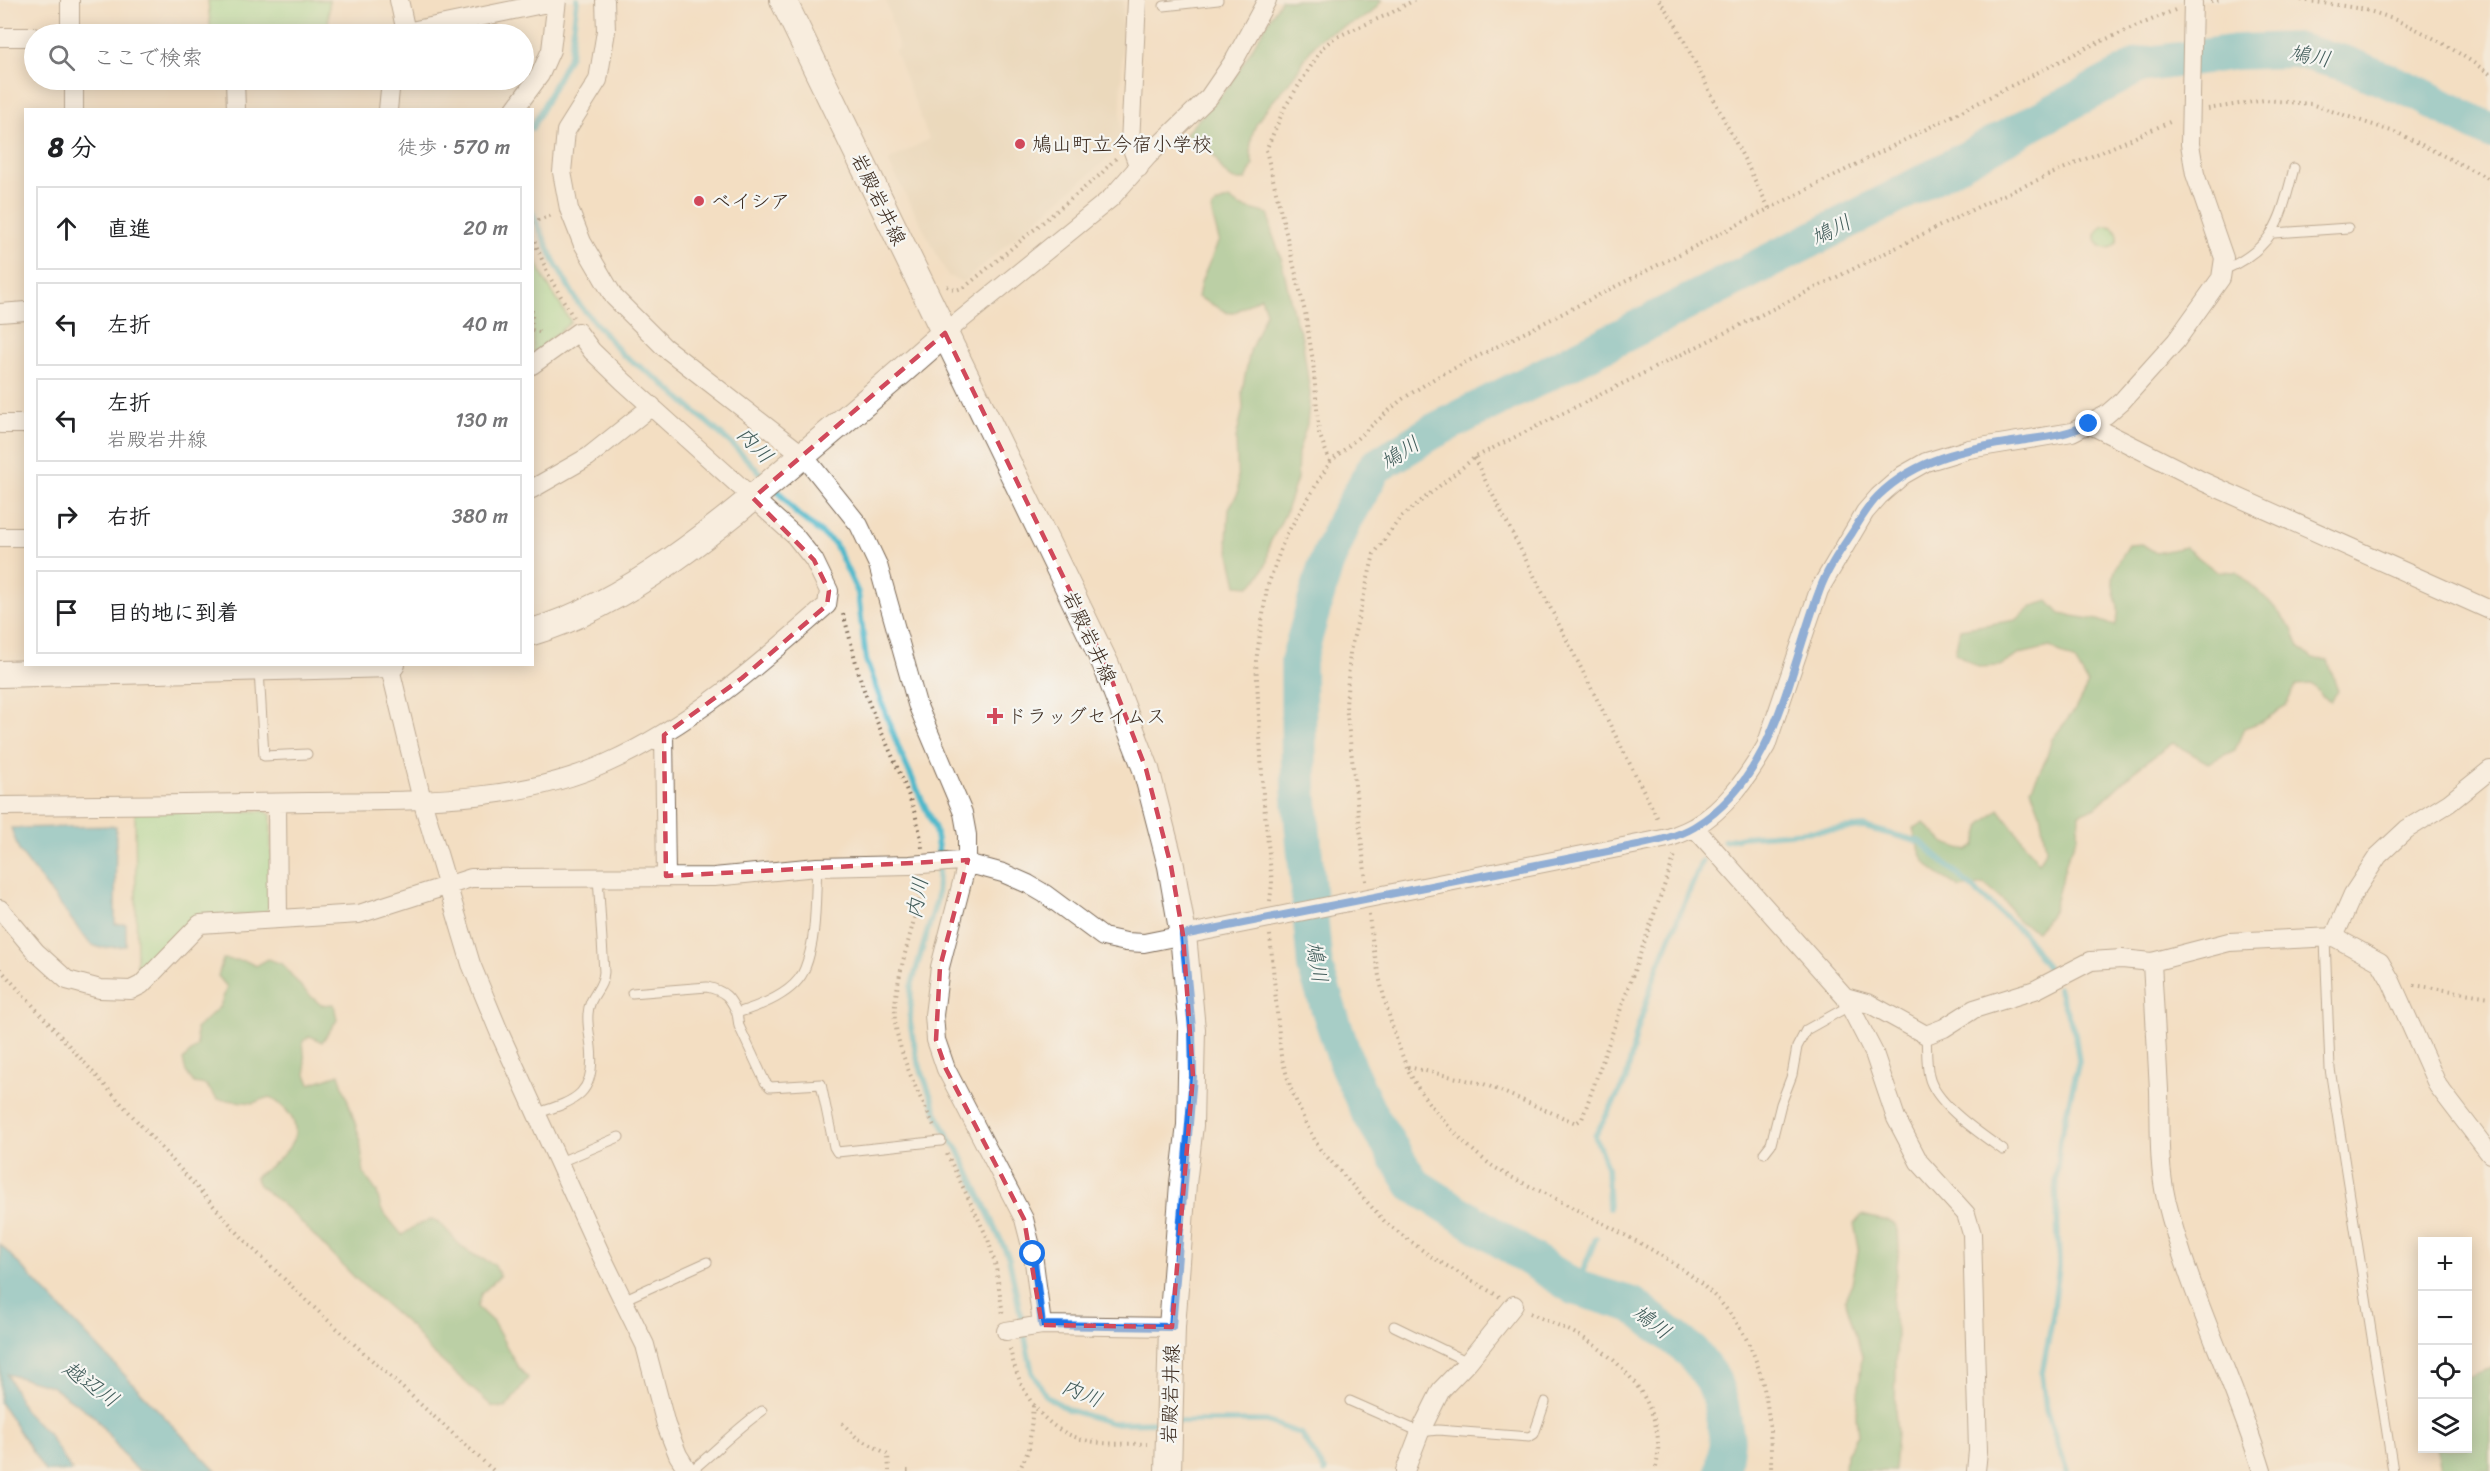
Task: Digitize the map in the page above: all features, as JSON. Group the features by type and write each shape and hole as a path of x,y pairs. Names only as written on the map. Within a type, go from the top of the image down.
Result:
{"main road":[{"name":"岩殿岩井線","path":"783,0 1106,664 1146,769 1171,866 1183,935 1192,1029 1193,1076 1172,1327 1168,1471"},
{"path":"534,631 600,603 664,566 753,498 945,333"},
{"path":"0,674 346,666"}],"street":[{"path":"70,0 70,24"},
{"path":"399,0 401,24"},
{"path":"448,24 557,0 551,50 534,83"},
{"path":"605,0 606,31 598,80 566,131 562,172 569,209 582,242 614,297 664,347 803,455 860,525 878,565 917,704 963,813 967,835 940,967 934,1015 936,1040 946,1069 1024,1219 1033,1254 1042,1325"},
{"path":"1137,0 1130,142 1139,168"},
{"path":"945,333 1111,198 1209,97 1235,59 1267,0"},
{"path":"0,909 36,951 67,980 99,989 131,990 141,986 200,924 359,914 471,878 714,877 817,867 963,862 1003,873 1028,884 1103,937 1144,943 1268,917 1368,900 1668,838 1694,827 1739,788 1766,746 1819,590 1859,520 1879,496 1903,476 1926,462 1969,449 2072,432 2106,415 2122,401 2176,341 2221,278 2224,258 2195,174 2190,144 2193,1"},
{"path":"0,37 24,37"},
{"path":"74,90 74,108"},
{"path":"235,90 236,108"},
{"path":"388,108 390,90"},
{"path":"515,108 529,90"},
{"path":"0,313 24,311"},
{"path":"0,806 422,800 510,792 562,779 605,764 664,735 741,678 827,605 829,591 814,560 795,536 592,351 578,332 534,364"},
{"path":"534,488 588,457 651,406"},
{"path":"0,424 24,424"},
{"path":"2089,424 2204,482 2490,610"},
{"path":"0,537 24,537"},
{"path":"390,666 422,800 471,964 500,1034 645,1345 666,1425 678,1455 689,1471"},
{"path":"664,735 666,876"},
{"path":"2330,938 2353,894 2378,856 2407,829 2450,803 2490,770"},
{"path":"277,803 278,919"},
{"path":"1694,827 1847,1002 1874,1053 1896,1118 1919,1162 1966,1214 1971,1234 1978,1451 1976,1471"},
{"path":"1847,1002 1870,1004 1926,1035 1944,1028 1974,1009 2035,990 2091,961 2122,959 2152,962 2229,942 2274,938 2330,938 2379,962 2391,981 2438,1086 2490,1154"},
{"path":"2152,962 2159,1092 2158,1147 2166,1198 2186,1271 2237,1397 2262,1471"},
{"path":"1405,1471 1420,1432 1441,1390 1468,1362 1514,1305"},
{"path":"1006,1331 1042,1325 1172,1327"}],"lane":[{"path":"1164,6 1218,0"},
{"path":"2222,271 2245,261 2274,233 2294,168"},
{"path":"2274,233 2348,228"},
{"path":"259,668 264,756 307,754"},
{"path":"737,1013 755,1007 777,995 791,986 805,970 812,936 817,867"},
{"path":"537,1113 566,1104 580,1095 590,1082 593,1065 588,1016 590,999 603,983 604,972 598,877"},
{"path":"2330,938 2330,1069 2393,1471"},
{"path":"632,993 707,987 718,989 729,996 737,1013 739,1026 765,1082 771,1087 821,1084 837,1152 941,1141"},
{"path":"1764,1153 1771,1144 1781,1104 1792,1075 1797,1047 1806,1030 1847,1002"},
{"path":"1926,1035 1929,1078 1937,1092 1953,1113 2003,1150"},
{"path":"560,1162 619,1137"},
{"path":"623,1300 707,1262"},
{"path":"1394,1326 1468,1362"},
{"path":"1350,1401 1420,1432 1438,1430 1529,1437 1534,1434 1545,1402"},
{"path":"689,1471 720,1448 737,1428 762,1411"}],"path":[{"path":"1330,462 1319,433 1313,361 1305,312 1266,150 1285,107 1323,47 1334,38 1389,14 1414,0"},
{"path":"1659,0 1675,23 1769,208"},
{"path":"2301,0 2362,9 2409,26 2460,53 2490,74"},
{"path":"1655,1471 1658,1460 1656,1426 1649,1405 1634,1382 1617,1364 1578,1335 1514,1305 1430,1256 1386,1222 1320,1149 1291,1089 1281,1056 1268,917 1272,883 1263,794 1256,661 1267,588 1285,537 1330,462 1401,400 1435,378 2090,46 2193,1"},
{"path":"1771,1471 1772,1434 1767,1394 1754,1353 1744,1331 1728,1309 1687,1271 1646,1246 1492,1165 1455,1133 1427,1099 1406,1067 1372,948 1346,706 1350,652 1374,554 1400,518 1474,458 1992,200 2192,112 2265,100 2312,104 2400,134 2490,179"},
{"path":"942,282 956,290 965,287 1101,174 1130,142"},
{"path":"534,241 549,276 574,318 578,332"},
{"path":"1406,1067 1484,1084 1576,1123 1582,1119 1676,856 1474,458"},
{"path":"0,969 247,1244 494,1471"},
{"path":"2391,981 2490,997"},
{"path":"1019,1471 1029,1449 1033,1406"},
{"path":"842,1423 856,1437 888,1454 888,1468 880,1471"}],"highlighted area":[{"path":"945,333 1106,665 1146,769 1171,866 1183,935 1193,1076 1172,1327 1042,1325 1024,1219 946,1069 936,1040 940,967 968,860 666,876 664,735 742,678 827,605 829,591 814,560 753,498"}],"shaded area":[{"name":"鳩山町立今宿小学校","path":"886,0 1123,0 1120,148 963,282 948,276 888,161 929,139 895,51 899,48"}],"green space":[{"path":"208,0 329,0 328,24 210,24"},
{"path":"1281,0 1382,0 1366,17 1329,33 1315,44 1256,125 1251,150 1253,165 1246,180 1234,180 1223,170 1208,148 1185,134 1230,85"},
{"path":"1229,199 1239,206 1269,214 1294,317 1302,337 1310,394 1307,424 1298,453 1297,479 1285,514 1269,545 1267,563 1257,580 1249,586 1237,585 1227,541 1229,508 1238,493 1236,438 1243,409 1242,391 1250,351 1266,312 1261,297 1237,311 1228,313 1198,297 1201,282 1219,240 1211,210 1216,204"},
{"path":"2107,226 2115,229 2118,237 2115,245 2107,248 2099,245 2096,237 2099,229"},
{"path":"534,254 544,279 571,322 534,353"},
{"path":"2142,544 2156,553 2185,547 2216,571 2237,572 2269,601 2291,627 2299,647 2313,659 2328,660 2338,691 2331,701 2322,696 2312,684 2296,685 2285,707 2261,722 2244,728 2235,750 2208,763 2173,743 2139,767 2096,807 2079,814 2078,835 2067,859 2053,911 2037,931 2019,922 2006,903 1984,884 1960,888 1933,870 1923,859 1913,828 1924,823 1945,843 1967,851 1975,846 1981,825 1999,809 2039,863 2046,850 2040,813 2031,789 2046,759 2052,739 2074,711 2088,684 2075,661 2050,647 2020,654 2000,666 1978,667 1955,653 1960,629 2016,620 2033,606 2048,601 2060,614 2098,620 2115,626 2118,608 2113,579 2116,569 2129,545"},
{"path":"135,811 265,811 271,815 271,905 264,913 195,919 147,968 137,970"},
{"path":"223,959 246,961 256,966 268,959 282,964 304,990 321,1005 334,1004 337,1020 322,1042 310,1036 303,1041 306,1074 310,1084 339,1074 360,1138 364,1174 377,1192 381,1209 402,1235 432,1219 465,1249 494,1264 500,1276 481,1294 477,1307 493,1322 518,1367 528,1378 506,1408 493,1407 428,1349 412,1328 357,1280 291,1212 259,1185 255,1177 279,1159 293,1140 295,1129 292,1119 284,1108 270,1097 253,1103 217,1099 206,1085 194,1083 186,1072 183,1060 197,1046 196,1029 220,1006 227,987 218,976"},
{"path":"1862,1215 1894,1223 1898,1230 1899,1248 1892,1309 1897,1334 1895,1409 1897,1433 1894,1471 1845,1471 1846,1453 1858,1435 1856,1416 1862,1355 1845,1299 1852,1283 1859,1247 1854,1224"},
{"path":"2490,1368 2490,1471 2442,1471 2437,1453 2472,1453 2472,1375"}],"water":[{"path":"116,826 115,924 126,924 126,946 100,948 90,944 19,851 11,828"},
{"name":"越辺川","path":"0,1244 216,1471 139,1471 130,1463 94,1416 51,1386 7,1374 26,1413 47,1432 72,1471 45,1471 0,1402"}],"waterway":[{"name":"内川","path":"534,124 570,55 577,0"},
{"name":"鳩川","path":"1723,1471 1727,1440 1721,1404 1713,1380 1692,1352 1633,1305 1576,1288 1413,1184 1368,1111 1347,1065 1315,967 1299,789 1298,661 1326,564 1345,520 1375,467 1432,432 1888,201 2140,65 2237,52 2295,50 2344,63 2413,91 2490,131"},
{"name":"内川","path":"534,216 554,261 578,303 623,355 659,380 734,446 765,478"},
{"name":"内川","path":"775,487 797,514 835,544 858,593 866,660 899,749 935,829 939,854 937,899 911,987 910,1022 917,1058 936,1111 950,1140 957,1147 1009,1258 1032,1372 1046,1396 1069,1410 1112,1423 1163,1422"},
{"path":"1724,841 1742,837 1864,827 1921,842 2024,934 2051,973"},
{"path":"1609,1208 1607,1167 1595,1136 1626,1080 1637,1031 1658,966 1702,861"},
{"path":"2058,988 2075,1034 2079,1061 2060,1140 2056,1180 2059,1266 2042,1373 2046,1409 2067,1471"},
{"path":"1576,1288 1596,1238"},
{"name":"内川","path":"1176,1421 1266,1421 1301,1434 1325,1471"}],"place":[{"name":"鳩山町立今宿小学校","path":"1020,144"},
{"name":"ベイシア","path":"699,201"},
{"name":"ドラッグセイムス","path":"995,716"}],"route":[{"path":"1033,1254 1042,1325 1172,1327 1193,1076 1192,1029 1183,935 1638,845 1668,838 1694,827 1739,788 1766,746 1819,590 1843,546 1865,512 1879,496 1903,476 1926,462 1946,455 2072,432 2089,424"}]}
